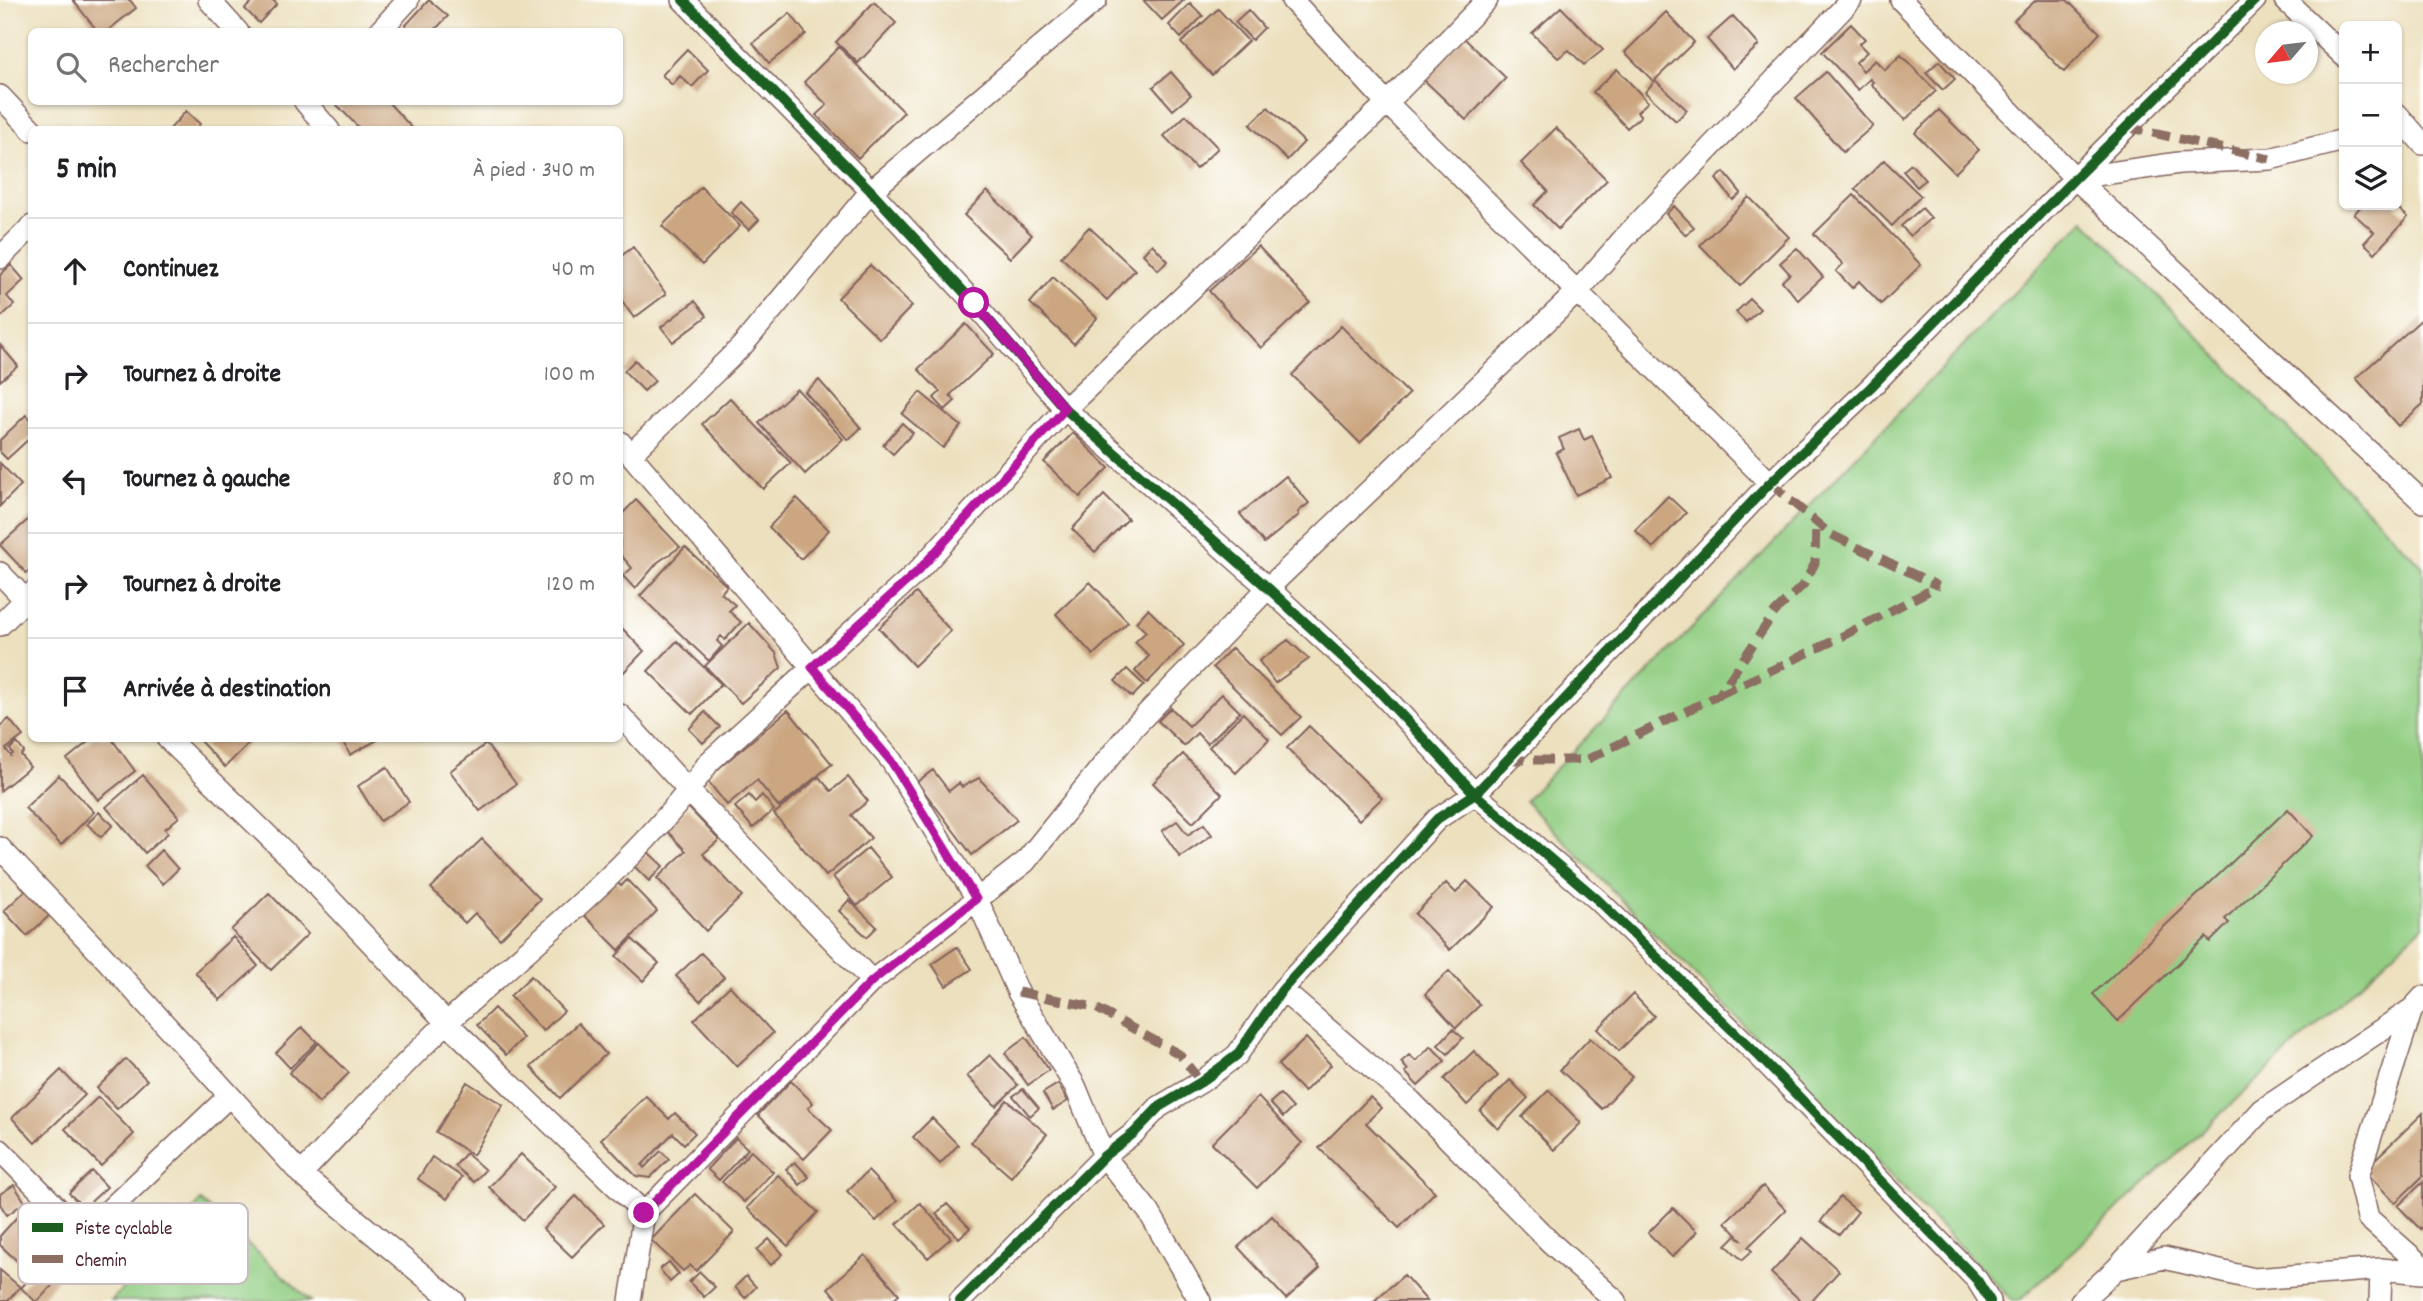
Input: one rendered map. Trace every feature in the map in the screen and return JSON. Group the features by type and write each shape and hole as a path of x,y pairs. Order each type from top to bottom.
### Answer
{"street":[{"path":"209,0 234,28"},
{"path":"383,28 408,0"},
{"path":"683,0 871,191 974,303 1065,409 1268,588 1378,690 1475,794 1597,899 1760,1057 1977,1280 1990,1301"},
{"path":"1096,0 871,191 742,346 625,448 891,761 976,899 1018,992 1075,1086 1104,1156 1149,1212 1200,1301"},
{"path":"1292,0 1387,103 1770,483"},
{"path":"300,1174 447,1023 622,863 689,791 709,762 918,571 1065,409 1387,103 1487,0"},
{"path":"631,1301 644,1213 872,981 1025,862 1133,728 1268,588 1578,290 1851,0"},
{"path":"1901,0 2076,178 2423,502"},
{"path":"960,1301 1104,1156 1134,1133 1159,1107 1201,1082 1237,1055 1282,990 1437,819 1475,794 1770,483 1871,387 2255,0"},
{"path":"2285,0 2339,51"},
{"path":"0,96 28,126"},
{"path":"308,105 326,126"},
{"path":"2076,178 2179,163 2270,159 2339,142"},
{"path":"0,258 28,230"},
{"path":"0,573 28,599"},
{"path":"0,625 28,601"},
{"path":"623,718 689,791 872,981"},
{"path":"171,742 291,858 447,1023 644,1213"},
{"path":"0,848 102,954 300,1174 454,1301"},
{"path":"1282,990 1411,1101 1550,1242 1616,1301"},
{"path":"2081,1301 2116,1269 2262,1110 2417,1003"},
{"path":"2417,1003 2358,1176 2368,1218 2423,1270"},
{"path":"116,1203 229,1096"},
{"path":"0,1150 52,1203"},
{"path":"2116,1269 2164,1258 2254,1279 2381,1269 2423,1270"},
{"path":"2380,1301 2381,1269"}],"green space":[{"path":"2084,220 2423,567 2423,926 2019,1301 2013,1301 1525,801"},
{"path":"248,1244 311,1301 111,1301 126,1284 248,1284"}],"building":[{"path":"73,0 130,0 136,8 111,28 95,28"},
{"path":"254,0 273,0 277,4 259,23 245,9"},
{"path":"429,0 448,16 437,28 405,26"},
{"path":"1143,0 1184,0 1162,20"},
{"path":"2036,0 2067,0 2100,33 2064,72 2014,20"},
{"path":"874,2 896,23 858,63 836,42"},
{"path":"1190,3 1203,16 1181,38 1169,25"},
{"path":"1561,7 1603,50 1584,65 1569,50 1558,58 1532,33"},
{"path":"1218,9 1248,41 1212,75 1181,43"},
{"path":"1248,10 1264,28 1252,40 1235,22"},
{"path":"1666,12 1694,42 1655,80 1687,110 1676,121 1645,92 1654,82 1625,52"},
{"path":"790,13 806,34 769,63 753,43"},
{"path":"1733,16 1759,45 1733,69 1707,39"},
{"path":"1851,24 1865,39 1859,44 1867,52 1856,62 1863,71 1875,60 1885,70 1901,55 1936,91 1905,120 1871,84 1873,82 1870,79 1858,90 1822,52"},
{"path":"1464,38 1506,78 1466,120 1424,80"},
{"path":"839,47 904,112 858,158 816,115 827,105 804,82"},
{"path":"687,49 708,70 692,87 680,76 672,85 662,75"},
{"path":"1939,61 1955,79 1943,90 1926,73"},
{"path":"1617,69 1648,102 1637,112 1641,116 1627,128 1593,92"},
{"path":"1171,72 1191,95 1173,110 1153,87"},
{"path":"1826,72 1873,126 1843,152 1796,98"},
{"path":"337,105 391,105 410,126 357,126"},
{"path":"1268,107 1304,142 1287,160 1250,125"},
{"path":"1939,110 1979,150 1955,173 1915,133"},
{"path":"186,111 200,124 198,126 173,126"},
{"path":"1186,115 1218,148 1196,169 1164,136"},
{"path":"1556,128 1607,180 1558,229 1534,205 1548,191 1521,163"},
{"path":"1884,160 1921,196 1892,226 1855,189"},
{"path":"1911,164 1925,180 1917,187 1903,171"},
{"path":"1724,172 1741,193 1733,200 1716,179"},
{"path":"701,187 740,226 702,265 662,226"},
{"path":"987,191 1032,235 1010,258 964,215"},
{"path":"1854,195 1921,265 1881,304 1859,281 1852,288 1836,271 1843,264 1814,234"},
{"path":"1749,197 1789,237 1740,286 1700,245"},
{"path":"741,202 759,220 749,230 731,213"},
{"path":"1674,206 1694,227 1686,235 1666,214"},
{"path":"1922,208 1931,218 1910,236 1901,226"},
{"path":"2358,210 2400,210 2408,217 2375,253 2364,243 2374,232 2354,214"},
{"path":"1089,227 1135,270 1107,300 1061,257"},
{"path":"1152,244 1168,261 1158,270 1143,254"},
{"path":"1258,246 1310,302 1261,348 1209,291"},
{"path":"633,247 666,294 634,318 623,302 623,255"},
{"path":"1797,248 1823,277 1798,300 1782,281 1790,274 1780,263"},
{"path":"11,265 24,280 7,296 14,305 0,318 0,275"},
{"path":"870,265 912,306 880,339 838,298"},
{"path":"1053,277 1097,318 1074,344 1030,303"},
{"path":"1750,299 1760,309 1746,322 1736,312"},
{"path":"695,301 707,316 673,342 661,327"},
{"path":"2423,318 2423,404 2398,426 2356,378"},
{"path":"966,324 994,354 950,395 955,401 945,410 934,398 940,392 918,369"},
{"path":"1341,326 1409,394 1360,443 1292,375"},
{"path":"0,345 18,366 0,381"},
{"path":"635,360 655,381 644,391 624,371"},
{"path":"819,380 861,428 848,440 805,392"},
{"path":"797,389 843,439 805,474 759,423"},
{"path":"920,392 961,426 943,448 902,414"},
{"path":"730,398 791,463 763,489 702,424"},
{"path":"26,415 28,417 28,440 7,459 0,452 0,440"},
{"path":"902,423 913,433 893,454 883,445"},
{"path":"1579,429 1584,440 1592,436 1612,478 1576,495 1556,453 1564,449 1559,438"},
{"path":"1073,433 1109,468 1080,497 1044,462"},
{"path":"0,463 21,485 0,506"},
{"path":"1286,476 1309,503 1298,512 1299,515 1264,543 1240,514"},
{"path":"1104,495 1128,519 1095,552 1072,529"},
{"path":"1668,496 1686,513 1653,548 1635,530"},
{"path":"797,498 829,530 801,559 769,527"},
{"path":"636,500 680,547 658,562 635,589 623,576 632,568 623,558 623,513"},
{"path":"28,520 28,571 26,573 0,545"},
{"path":"685,547 727,586 721,593 735,605 729,611 741,622 725,640 721,636 717,641 722,646 709,661 640,596"},
{"path":"1090,582 1128,622 1093,655 1056,614"},
{"path":"916,593 951,631 914,666 879,628"},
{"path":"1148,609 1184,645 1147,683 1135,671 1149,656 1135,642 1146,632 1136,622"},
{"path":"749,623 776,653 781,668 741,703 705,666"},
{"path":"623,629 644,651 623,673"},
{"path":"1288,640 1309,659 1275,683 1259,661"},
{"path":"677,641 721,684 692,714 648,671"},
{"path":"1232,648 1301,717 1282,735 1213,667"},
{"path":"1127,669 1144,685 1132,697 1115,681"},
{"path":"1222,694 1240,712 1207,744 1197,733 1184,746 1158,721 1171,708 1189,726"},
{"path":"788,710 832,764 779,807 757,780 727,805 706,779"},
{"path":"705,712 720,727 703,743 689,729"},
{"path":"1243,713 1269,739 1236,773 1209,747"},
{"path":"9,719 23,736 6,749 11,756 13,754 10,749 17,743 24,752 21,755 30,767 0,791 0,726"},
{"path":"1309,726 1382,798 1359,820 1287,748"},
{"path":"88,742 114,742 135,771 98,800 67,759"},
{"path":"201,742 250,742 225,767"},
{"path":"343,742 374,742 350,755"},
{"path":"486,744 516,784 480,811 450,771"},
{"path":"1183,754 1222,794 1193,823 1153,783"},
{"path":"387,767 409,802 380,821 358,786"},
{"path":"933,770 949,791 959,783 962,787 979,778 1017,820 972,855 917,782"},
{"path":"59,775 94,812 61,845 25,808"},
{"path":"143,775 179,817 165,829 168,833 145,853 106,807"},
{"path":"819,777 831,791 848,777 868,801 851,815 871,838 826,876 774,814"},
{"path":"749,795 755,802 762,795 774,810 753,828 735,807"},
{"path":"688,807 719,840 703,854 742,896 706,931 657,878 686,851 665,829"},
{"path":"2288,809 2313,836 2225,919 2229,923 2210,942 2206,937 2118,1021 2093,994"},
{"path":"99,812 113,825 101,837 87,824"},
{"path":"1177,821 1188,835 1204,824 1212,835 1180,857 1162,831"},
{"path":"482,839 540,899 500,939 475,913 465,923 431,888"},
{"path":"868,848 892,877 857,906 833,877"},
{"path":"161,850 178,869 163,884 145,866"},
{"path":"648,852 663,866 649,881 634,866"},
{"path":"613,878 621,886 627,880 657,911 619,950 580,911"},
{"path":"1467,881 1494,907 1450,950 1415,914 1446,883 1456,893"},
{"path":"26,890 49,916 27,936 4,911"},
{"path":"269,893 308,934 271,970 231,930"},
{"path":"849,900 877,927 867,937 839,911"},
{"path":"233,937 258,966 220,1000 195,972"},
{"path":"632,939 659,963 643,981 616,956"},
{"path":"957,947 972,969 946,986 932,964"},
{"path":"701,953 724,977 700,1001 676,976"},
{"path":"1449,971 1480,1005 1456,1028 1425,994"},
{"path":"531,976 564,1011 543,1031 510,996"},
{"path":"730,986 773,1033 737,1067 694,1020"},
{"path":"1633,994 1654,1016 1619,1051 1598,1029"},
{"path":"494,1008 523,1038 506,1055 477,1025"},
{"path":"578,1023 606,1054 560,1098 531,1067"},
{"path":"302,1027 317,1042 290,1068 276,1053"},
{"path":"1453,1029 1463,1038 1448,1054 1438,1045"},
{"path":"1026,1037 1049,1070 1028,1085 1005,1053"},
{"path":"1306,1038 1331,1065 1304,1092 1278,1065"},
{"path":"1590,1038 1632,1077 1602,1109 1560,1070"},
{"path":"319,1043 349,1073 319,1103 289,1073"},
{"path":"1431,1046 1445,1061 1418,1086 1405,1072 1408,1070 1401,1062 1409,1055 1416,1061"},
{"path":"1474,1051 1498,1076 1467,1105 1444,1079"},
{"path":"990,1055 1018,1085 996,1106 967,1076"},
{"path":"126,1059 147,1080 117,1109 97,1088"},
{"path":"61,1070 85,1095 35,1143 12,1118"},
{"path":"1510,1080 1528,1098 1498,1129 1480,1111"},
{"path":"791,1081 813,1103 808,1108 832,1130 804,1159 758,1115"},
{"path":"467,1082 503,1105 473,1155 436,1132"},
{"path":"1058,1084 1068,1101 1053,1110 1043,1093"},
{"path":"1023,1089 1039,1108 1030,1116 1013,1096"},
{"path":"1549,1090 1581,1123 1554,1150 1522,1117"},
{"path":"1280,1094 1293,1108 1283,1117 1270,1103"},
{"path":"646,1096 669,1119 675,1113 695,1133 684,1144 673,1133 642,1165 644,1168 661,1151 669,1159 650,1178 636,1176 601,1139"},
{"path":"98,1097 134,1134 101,1166 65,1129"},
{"path":"1258,1097 1302,1143 1257,1188 1212,1143"},
{"path":"1370,1097 1381,1108 1366,1123 1435,1192 1399,1228 1319,1148"},
{"path":"1007,1100 1047,1134 1011,1177 971,1142"},
{"path":"2423,1113 2423,1176 2395,1203 2364,1170"},
{"path":"932,1118 958,1145 940,1164 913,1137"},
{"path":"736,1138 748,1149 719,1180 707,1169"},
{"path":"751,1151 773,1172 744,1202 722,1182"},
{"path":"466,1153 485,1170 474,1182 455,1166"},
{"path":"521,1154 555,1187 523,1220 489,1187"},
{"path":"432,1157 462,1177 447,1199 418,1179"},
{"path":"795,1162 809,1177 800,1185 786,1169"},
{"path":"92,1171 107,1187 89,1203 79,1203 69,1193"},
{"path":"868,1171 897,1201 876,1221 847,1191"},
{"path":"778,1175 818,1212 788,1246 747,1208"},
{"path":"2423,1182 2423,1228 2421,1230 2398,1206"},
{"path":"14,1185 25,1202 18,1203 18,1207 7,1215 0,1204 0,1194"},
{"path":"1763,1186 1786,1210 1748,1247 1752,1251 1742,1260 1726,1245 1736,1235 1743,1241 1725,1222"},
{"path":"695,1194 734,1232 696,1271 690,1265 683,1271 651,1240"},
{"path":"576,1196 604,1224 572,1257 543,1229"},
{"path":"1840,1197 1858,1212 1839,1235 1821,1221"},
{"path":"920,1203 951,1238 928,1258 897,1224"},
{"path":"947,1204 970,1228 959,1238 936,1214"},
{"path":"1673,1208 1697,1232 1672,1257 1648,1233"},
{"path":"18,1216 18,1262 0,1245 0,1236"},
{"path":"1272,1216 1320,1268 1286,1299 1238,1247"},
{"path":"1803,1238 1839,1271 1812,1301 1801,1301 1771,1273"},
{"path":"769,1239 783,1254 771,1265 757,1250"},
{"path":"865,1255 899,1294 891,1301 839,1301 828,1288"},
{"path":"669,1262 679,1274 670,1282 660,1269"},
{"path":"0,1270 20,1287 8,1301 0,1301"},
{"path":"700,1272 715,1287 704,1297 689,1282"},
{"path":"1404,1275 1427,1301 1374,1301"},
{"path":"746,1276 756,1287 745,1298 735,1287"},
{"path":"25,1284 53,1284 38,1301 21,1288"}],"marked path":[{"path":"2126,127 2270,159"},
{"path":"1770,483 1830,534 1938,586"},
{"path":"1507,760 1586,760 1719,695 1775,612 1804,584 1815,563 1816,522"},
{"path":"1719,695 1833,641 1938,586"},
{"path":"1018,992 1094,1007 1179,1054 1201,1082"}],"cycle path":[{"path":"683,0 871,191 974,303 1065,409 1268,588 1378,690 1475,794 1597,899 1760,1057 1977,1280 1990,1301"},
{"path":"960,1301 1104,1156 1134,1133 1159,1107 1201,1082 1237,1055 1282,990 1437,819 1475,794 1770,483 1871,387 2075,178 2255,0"}],"route":[{"path":"644,1213 872,981 976,899 891,761 812,667 918,571 1065,409 974,303"}]}
